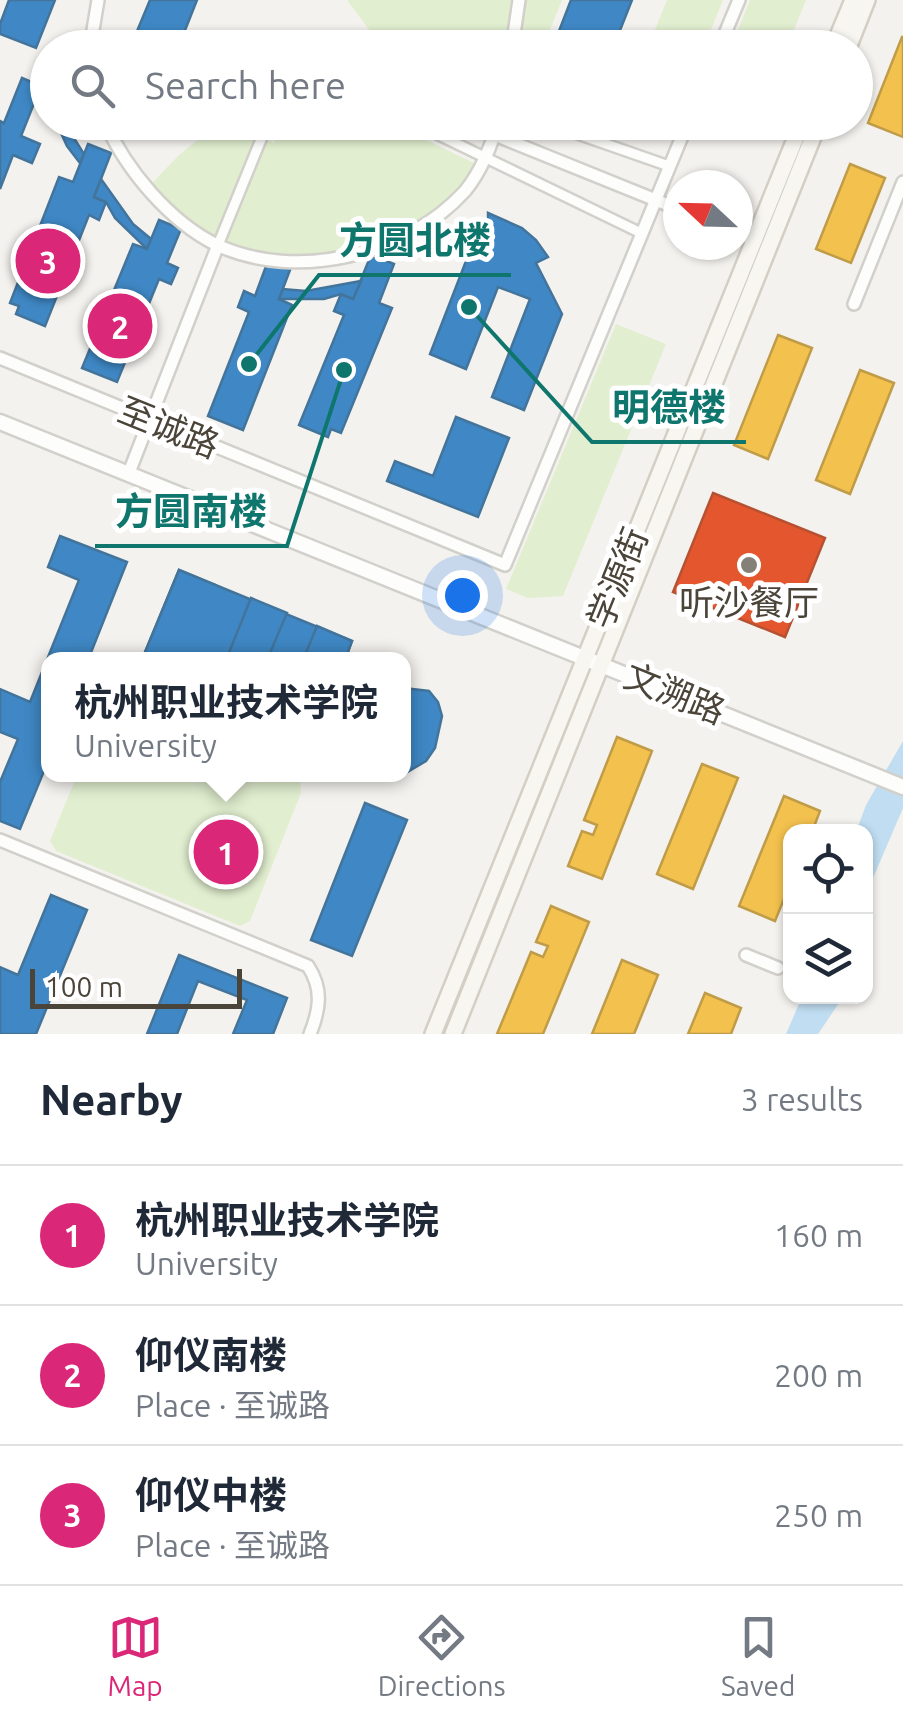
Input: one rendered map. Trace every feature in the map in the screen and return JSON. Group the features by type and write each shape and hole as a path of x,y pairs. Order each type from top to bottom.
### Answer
{"main road":[{"path":"840,30 853,0"},
{"path":"855,30 867,0"},
{"name":"学源街","path":"433,1034 795,140"},
{"name":"学源街","path":"453,1034 811,140"}],"street":[{"path":"93,30 98,0"},
{"path":"515,30 519,0"},
{"path":"726,30 739,0"},
{"path":"112,140 148,188 182,222 218,245 273,260 336,260 396,240 432,220 466,190 492,140"},
{"path":"128,475 261,140"},
{"path":"451,140 642,233 680,140"},
{"path":"523,140 663,203"},
{"path":"595,140 669,166"},
{"path":"854,304 903,182"},
{"name":"至诚路","path":"0,358 505,566 642,233"},
{"name":"文溯路","path":"0,422 903,788"},
{"path":"0,840 308,966 318,983 318,1014 310,1034"},
{"path":"746,955 778,968"}],"green space":[{"path":"347,0 562,0 550,30 370,30"},
{"path":"667,0 723,0 711,30 655,30"},
{"path":"750,0 806,0 794,30 738,30"},
{"path":"199,140 274,143 426,140 480,166 432,220 336,260 273,260 218,245 148,188"},
{"path":"616,324 666,344 563,596 528,598 506,589"},
{"path":"74,782 300,782 301,793 250,921 240,926 56,851 50,841"}],"water":[{"path":"903,741 903,808 873,878 873,824 859,824"},
{"path":"799,1004 838,1004 818,1034 786,1034"}],"building: Homes":[{"path":"903,37 903,137 873,125 873,110"},
{"path":"850,164 885,178 851,263 816,249"},
{"path":"778,335 812,348 768,459 734,445"},
{"path":"860,370 894,383 850,494 816,480"},
{"path":"617,737 652,751 602,879 568,866 582,831 593,835 597,825 584,820"},
{"path":"702,764 738,778 693,889 657,874"},
{"path":"784,796 820,811 815,824 783,824 783,901 775,921 739,906"},
{"path":"551,906 589,922 543,1034 497,1034 531,952 543,957 548,946 536,942"},
{"path":"622,960 658,975 634,1034 592,1034"},
{"path":"705,993 741,1008 731,1034 688,1034"}],"building: Shops":[{"name":"听沙餐厅","path":"713,493 825,538 785,637 673,592"}],"building: Schools":[{"path":"9,0 55,0 43,30 30,30 30,46 0,34"},
{"path":"150,0 197,0 185,30 138,30"},
{"path":"571,0 632,0 620,30 559,30"},
{"path":"22,78 30,81 30,114 21,136 40,144 32,163 13,155 0,189 0,121 4,123"},
{"path":"64,140 75,140 84,154 80,163"},
{"path":"88,144 111,153 94,197 106,202 99,220 89,215 45,326 16,314 19,306 10,303 59,177 73,182"},
{"path":"101,179 133,224 151,239 147,249 115,218 106,202 94,197"},
{"path":"488,213 522,228 536,240 548,257 536,263 562,314 524,410 492,397 530,299 498,287 466,369 430,354 473,243 469,231 488,229"},
{"path":"159,220 181,229 167,263 178,268 171,284 159,279 117,382 82,368 133,244 147,249"},
{"path":"371,255 394,264 379,303 392,308 341,433 331,429 328,437 299,425 344,315 334,311 341,294 353,299"},
{"path":"268,261 290,270 279,299 292,305 243,430 208,416 249,312 238,307 244,291 255,296"},
{"path":"361,281 353,299 341,294 324,299 279,299 283,289 306,291"},
{"path":"456,417 509,438 478,517 387,481 395,461 433,476"},
{"path":"60,536 127,562 91,652 50,652 79,580 48,567"},
{"path":"179,570 215,585 187,652 145,652"},
{"path":"179,570 352,641 348,652 145,652"},
{"path":"251,598 287,613 270,652 229,652"},
{"path":"317,626 352,641 348,652 306,652"},
{"path":"41,675 41,778 20,829 0,821 0,782 18,739 0,732 0,689 30,702"},
{"path":"411,689 429,691 442,716 435,748 426,761 411,770"},
{"path":"365,803 407,820 352,956 311,940"},
{"path":"51,895 87,910 36,1034 0,1034 0,967 18,975"},
{"path":"179,955 287,998 273,1034 233,1034 247,1000 198,981 177,1034 147,1034"}],"place":[{"name":"仰仪中楼","path":"48,261"},
{"name":"明德楼","path":"469,307"},
{"name":"仰仪南楼","path":"120,326"},
{"name":"方圆北楼","path":"249,364"},
{"name":"方圆南楼","path":"344,370"},
{"name":"听沙餐厅","path":"749,565"},
{"name":"杭州职业技术学院","path":"226,852"}]}
